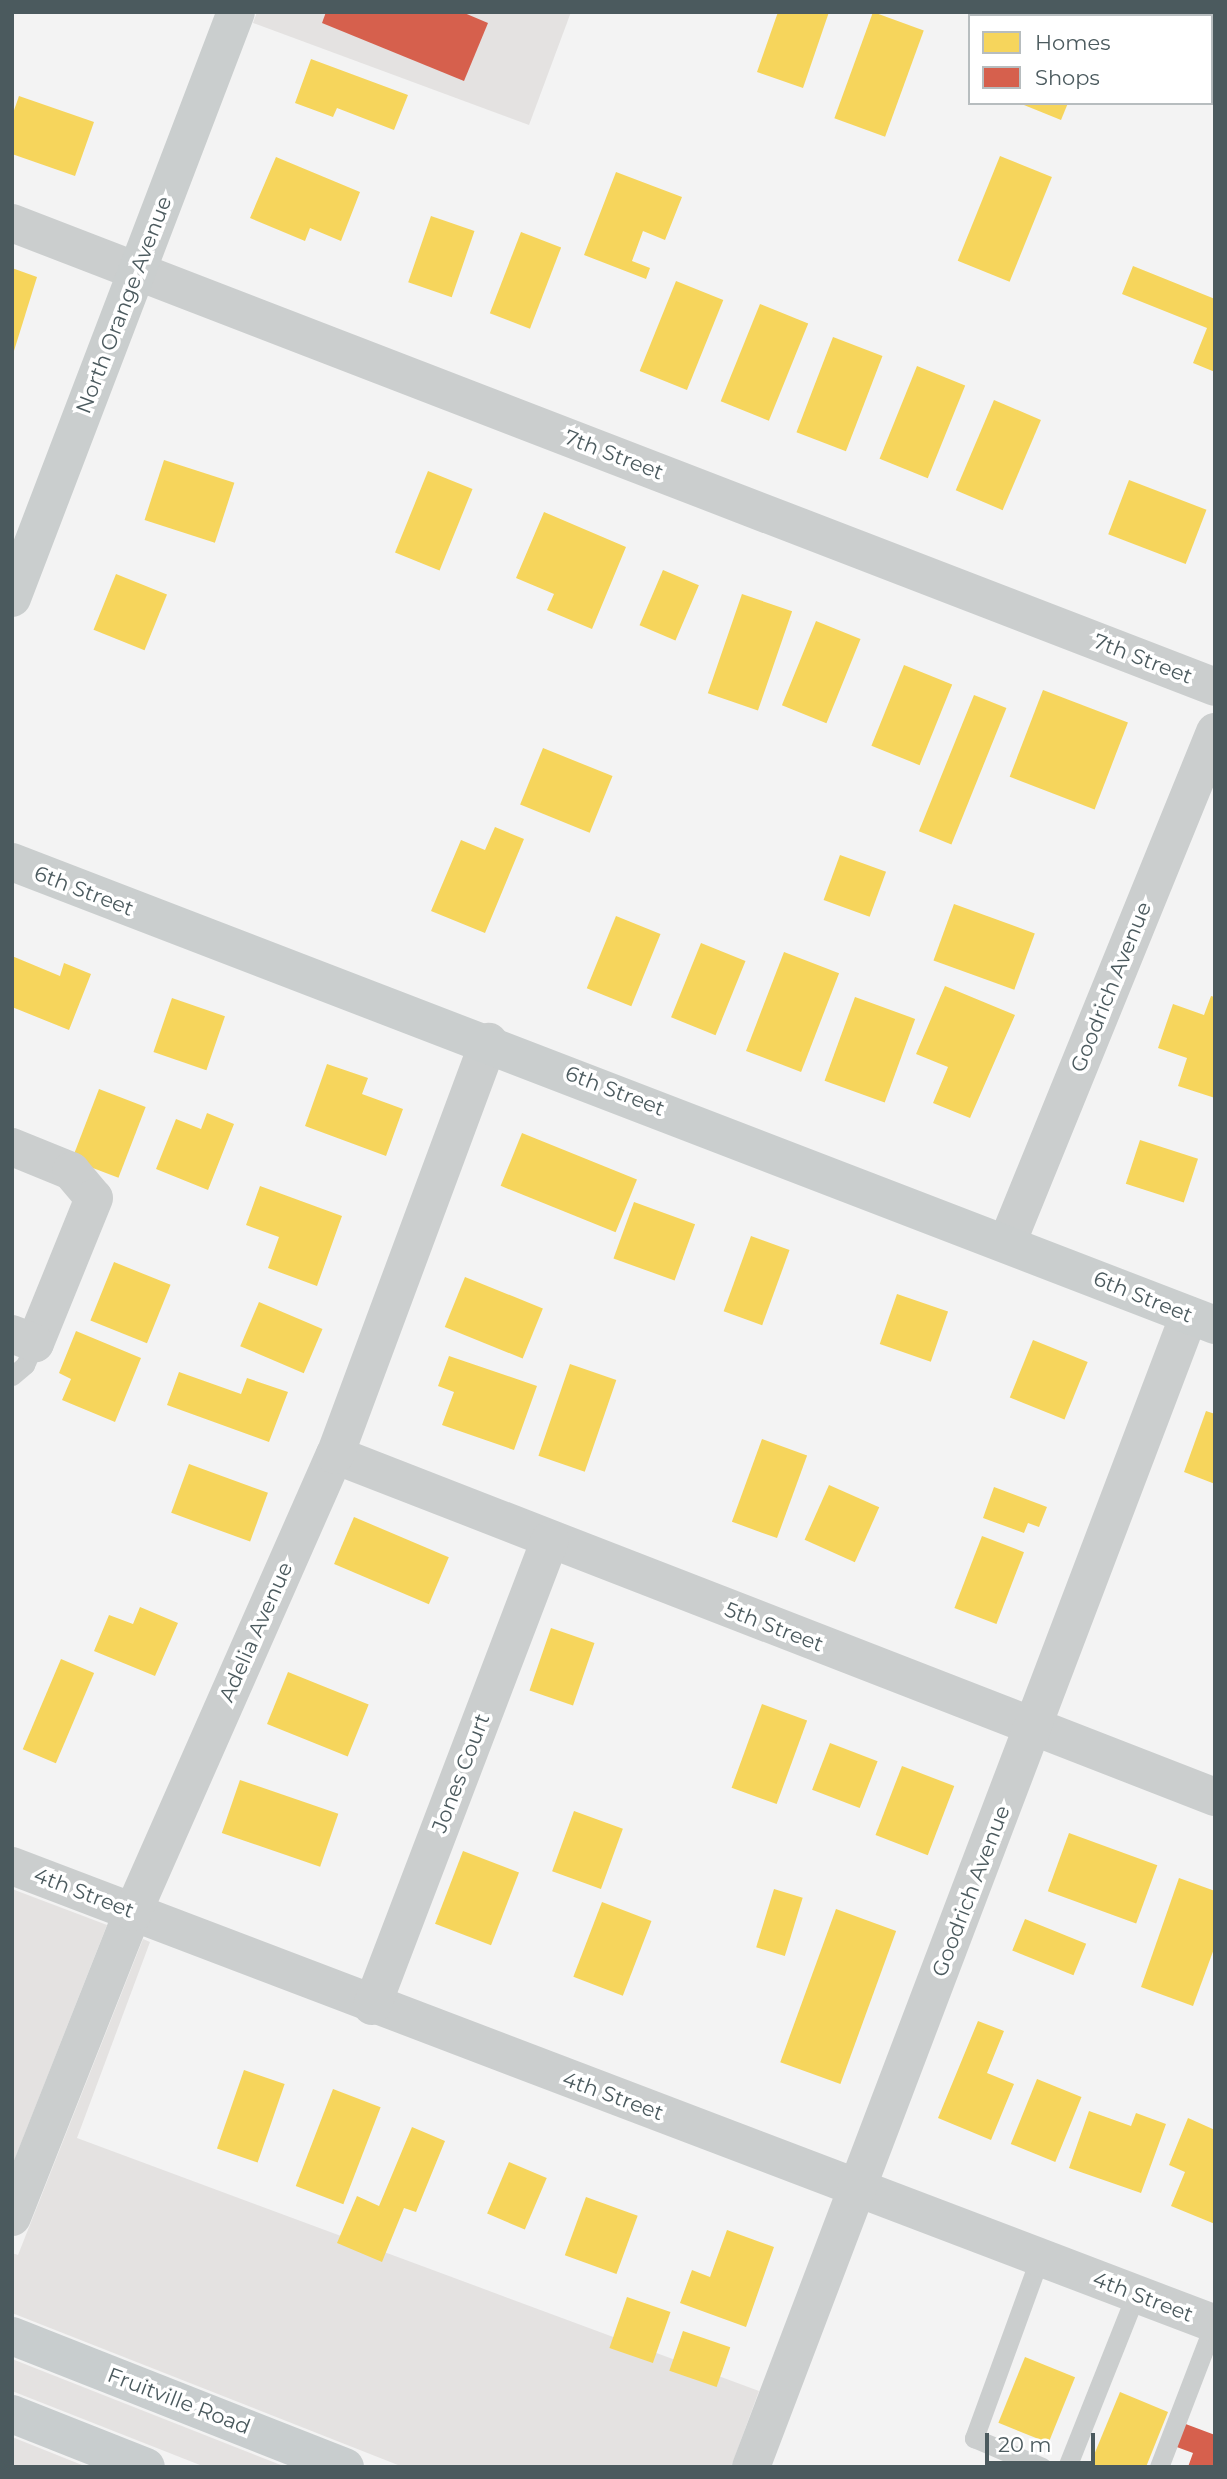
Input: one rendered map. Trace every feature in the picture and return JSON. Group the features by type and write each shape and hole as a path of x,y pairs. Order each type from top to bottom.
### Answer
{"main road":[{"name":"Fruitville Road","path":"12,2336 345,2467"},
{"path":"12,2414 146,2467"}],"street":[{"name":"North Orange Avenue","path":"12,597 236,12"},
{"name":"7th Street","path":"12,223 1215,687"},
{"name":"Goodrich Avenue","path":"1007,1242 1215,732"},
{"name":"6th Street","path":"12,862 489,1042 1202,1320"},
{"name":"Adelia Avenue","path":"12,2217 133,1912 335,1455 489,1042"},
{"path":"12,1147 71,1171 94,1198 24,1339"},
{"name":"Goodrich Avenue","path":"751,2467 1035,1727 1202,1320"},
{"name":"5th Street","path":"335,1455 1215,1797"},
{"name":"Jones Court","path":"372,2006 550,1540"},
{"name":"4th Street","path":"12,1866 372,2006 1214,2324"}],"lane":[{"path":"12,1376 25,1365 24,1339"},
{"path":"1040,2257 974,2438 1042,2467"},
{"path":"1067,2467 1136,2294"},
{"path":"1159,2467 1214,2324"}],"shaded area":[{"path":"257,12 571,12 529,125 253,23"},
{"path":"12,1889 107,1925 12,2166"},
{"path":"143,1939 150,1942 77,2138 759,2391 731,2467 403,2467 12,2313 12,2253 18,2255"},
{"path":"12,2359 286,2467 205,2467 12,2391"},
{"path":"12,2437 87,2467 12,2467"}],"building: Homes":[{"path":"778,12 829,12 803,88 757,72"},
{"path":"873,12 924,30 885,137 834,118"},
{"path":"311,59 408,95 394,130 337,108 333,117 295,103"},
{"path":"19,96 94,122 75,176 12,154 12,116"},
{"path":"1024,105 1067,105 1061,120"},
{"path":"1000,156 1052,177 1010,282 958,261"},
{"path":"276,157 360,192 341,241 310,228 305,241 250,218"},
{"path":"616,172 682,197 665,240 643,231 632,261 650,268 646,279 584,255"},
{"path":"431,216 474,231 452,297 408,282"},
{"path":"521,232 561,247 530,329 490,313"},
{"path":"1133,266 1215,299 1215,372 1193,363 1207,328 1122,294"},
{"path":"12,268 37,277 13,354 12,354"},
{"path":"676,281 723,300 687,390 640,371"},
{"path":"760,304 808,323 769,421 721,401"},
{"path":"833,337 882,356 846,451 796,432"},
{"path":"917,366 965,385 928,478 880,459"},
{"path":"994,400 1041,420 1003,510 956,490"},
{"path":"164,460 234,483 215,543 145,520"},
{"path":"428,471 473,489 440,571 395,553"},
{"path":"1129,480 1206,510 1186,564 1108,534"},
{"path":"544,512 626,547 592,629 547,610 554,594 516,578"},
{"path":"663,570 699,585 675,640 640,625"},
{"path":"116,574 167,595 145,650 94,630"},
{"path":"742,594 792,611 758,711 708,693"},
{"path":"816,621 861,639 826,723 782,705"},
{"path":"904,665 952,684 920,765 871,746"},
{"path":"1043,690 1128,723 1095,809 1010,777"},
{"path":"974,695 1006,708 951,844 919,831"},
{"path":"543,748 613,776 590,833 520,805"},
{"path":"495,827 524,839 485,933 431,911 461,840 485,850"},
{"path":"840,855 886,872 870,917 824,900"},
{"path":"954,904 1035,933 1014,990 933,960"},
{"path":"616,916 661,934 631,1006 587,988"},
{"path":"701,943 746,961 716,1035 671,1017"},
{"path":"784,952 839,973 801,1072 746,1051"},
{"path":"12,956 60,976 64,963 91,974 69,1030 12,1007"},
{"path":"945,986 1015,1015 970,1118 933,1103 948,1067 916,1054"},
{"path":"1211,996 1215,997 1215,1098 1178,1086 1187,1058 1158,1048 1173,1004 1204,1015"},
{"path":"855,997 915,1019 885,1103 825,1081"},
{"path":"172,998 225,1016 206,1070 153,1052"},
{"path":"327,1064 368,1078 362,1094 403,1109 386,1156 305,1126"},
{"path":"99,1089 146,1107 118,1178 72,1160"},
{"path":"207,1113 234,1124 208,1190 156,1169 176,1119 201,1129"},
{"path":"522,1133 637,1179 616,1232 501,1186"},
{"path":"1140,1140 1198,1159 1184,1203 1126,1184"},
{"path":"260,1186 342,1216 317,1286 268,1268 279,1237 246,1225"},
{"path":"634,1202 695,1224 675,1281 613,1258"},
{"path":"751,1236 790,1250 762,1325 724,1311"},
{"path":"114,1262 171,1285 147,1343 90,1320"},
{"path":"465,1277 543,1308 523,1359 445,1327"},
{"path":"897,1294 948,1312 931,1362 880,1344"},
{"path":"259,1302 323,1329 304,1373 240,1346"},
{"path":"76,1331 141,1358 115,1422 62,1400 71,1379 59,1373"},
{"path":"1033,1340 1088,1362 1064,1420 1010,1397"},
{"path":"449,1356 537,1386 514,1450 442,1425 454,1392 438,1386"},
{"path":"570,1364 616,1380 585,1472 538,1456"},
{"path":"179,1372 241,1394 247,1378 288,1392 269,1442 167,1405"},
{"path":"1206,1411 1215,1414 1215,1484 1184,1472"},
{"path":"762,1439 807,1455 777,1538 732,1522"},
{"path":"189,1464 268,1493 250,1542 171,1513"},
{"path":"829,1485 879,1507 855,1562 805,1540"},
{"path":"994,1487 1047,1507 1039,1527 1028,1523 1024,1533 983,1518"},
{"path":"354,1517 449,1557 429,1604 334,1564"},
{"path":"982,1536 1024,1552 996,1624 954,1608"},
{"path":"140,1607 178,1623 155,1676 94,1651 109,1615 133,1624"},
{"path":"551,1628 594,1643 573,1705 530,1690"},
{"path":"61,1659 94,1673 56,1763 23,1749"},
{"path":"288,1672 369,1705 348,1757 267,1724"},
{"path":"762,1704 807,1720 777,1804 732,1788"},
{"path":"830,1743 878,1761 860,1808 812,1790"},
{"path":"902,1766 954,1786 928,1855 875,1835"},
{"path":"240,1780 338,1814 320,1867 222,1833"},
{"path":"574,1811 623,1829 601,1889 552,1871"},
{"path":"1069,1833 1157,1865 1136,1923 1048,1891"},
{"path":"463,1851 519,1873 491,1945 435,1924"},
{"path":"1179,1878 1215,1891 1215,1946 1193,2006 1141,1987"},
{"path":"774,1889 803,1898 785,1956 756,1947"},
{"path":"602,1902 651,1921 623,1996 573,1977"},
{"path":"836,1909 896,1931 840,2084 780,2062"},
{"path":"1025,1919 1086,1944 1073,1975 1012,1951"},
{"path":"978,2021 1004,2031 987,2073 1014,2084 991,2140 938,2118"},
{"path":"244,2070 285,2084 258,2162 217,2148"},
{"path":"1037,2079 1082,2097 1055,2162 1011,2144"},
{"path":"333,2089 381,2107 343,2204 296,2186"},
{"path":"1089,2111 1131,2126 1136,2113 1166,2124 1141,2193 1069,2168"},
{"path":"1188,2118 1215,2130 1215,2224 1171,2206 1185,2172 1169,2165"},
{"path":"412,2127 445,2141 416,2212 404,2208 382,2262 337,2243 357,2196 379,2206"},
{"path":"509,2162 547,2178 525,2230 487,2214"},
{"path":"586,2197 638,2216 616,2274 565,2255"},
{"path":"727,2230 774,2247 746,2327 680,2303 692,2270 710,2277"},
{"path":"627,2297 670,2312 653,2363 609,2348"},
{"path":"683,2331 730,2347 717,2387 669,2371"},
{"path":"1025,2357 1075,2377 1048,2443 998,2423"},
{"path":"1120,2392 1168,2412 1146,2467 1089,2467"}],"building: Shops":[{"path":"326,12 462,12 488,23 464,81 322,23"},
{"path":"1183,2423 1215,2435 1215,2467 1188,2467 1193,2453 1174,2446"}]}
